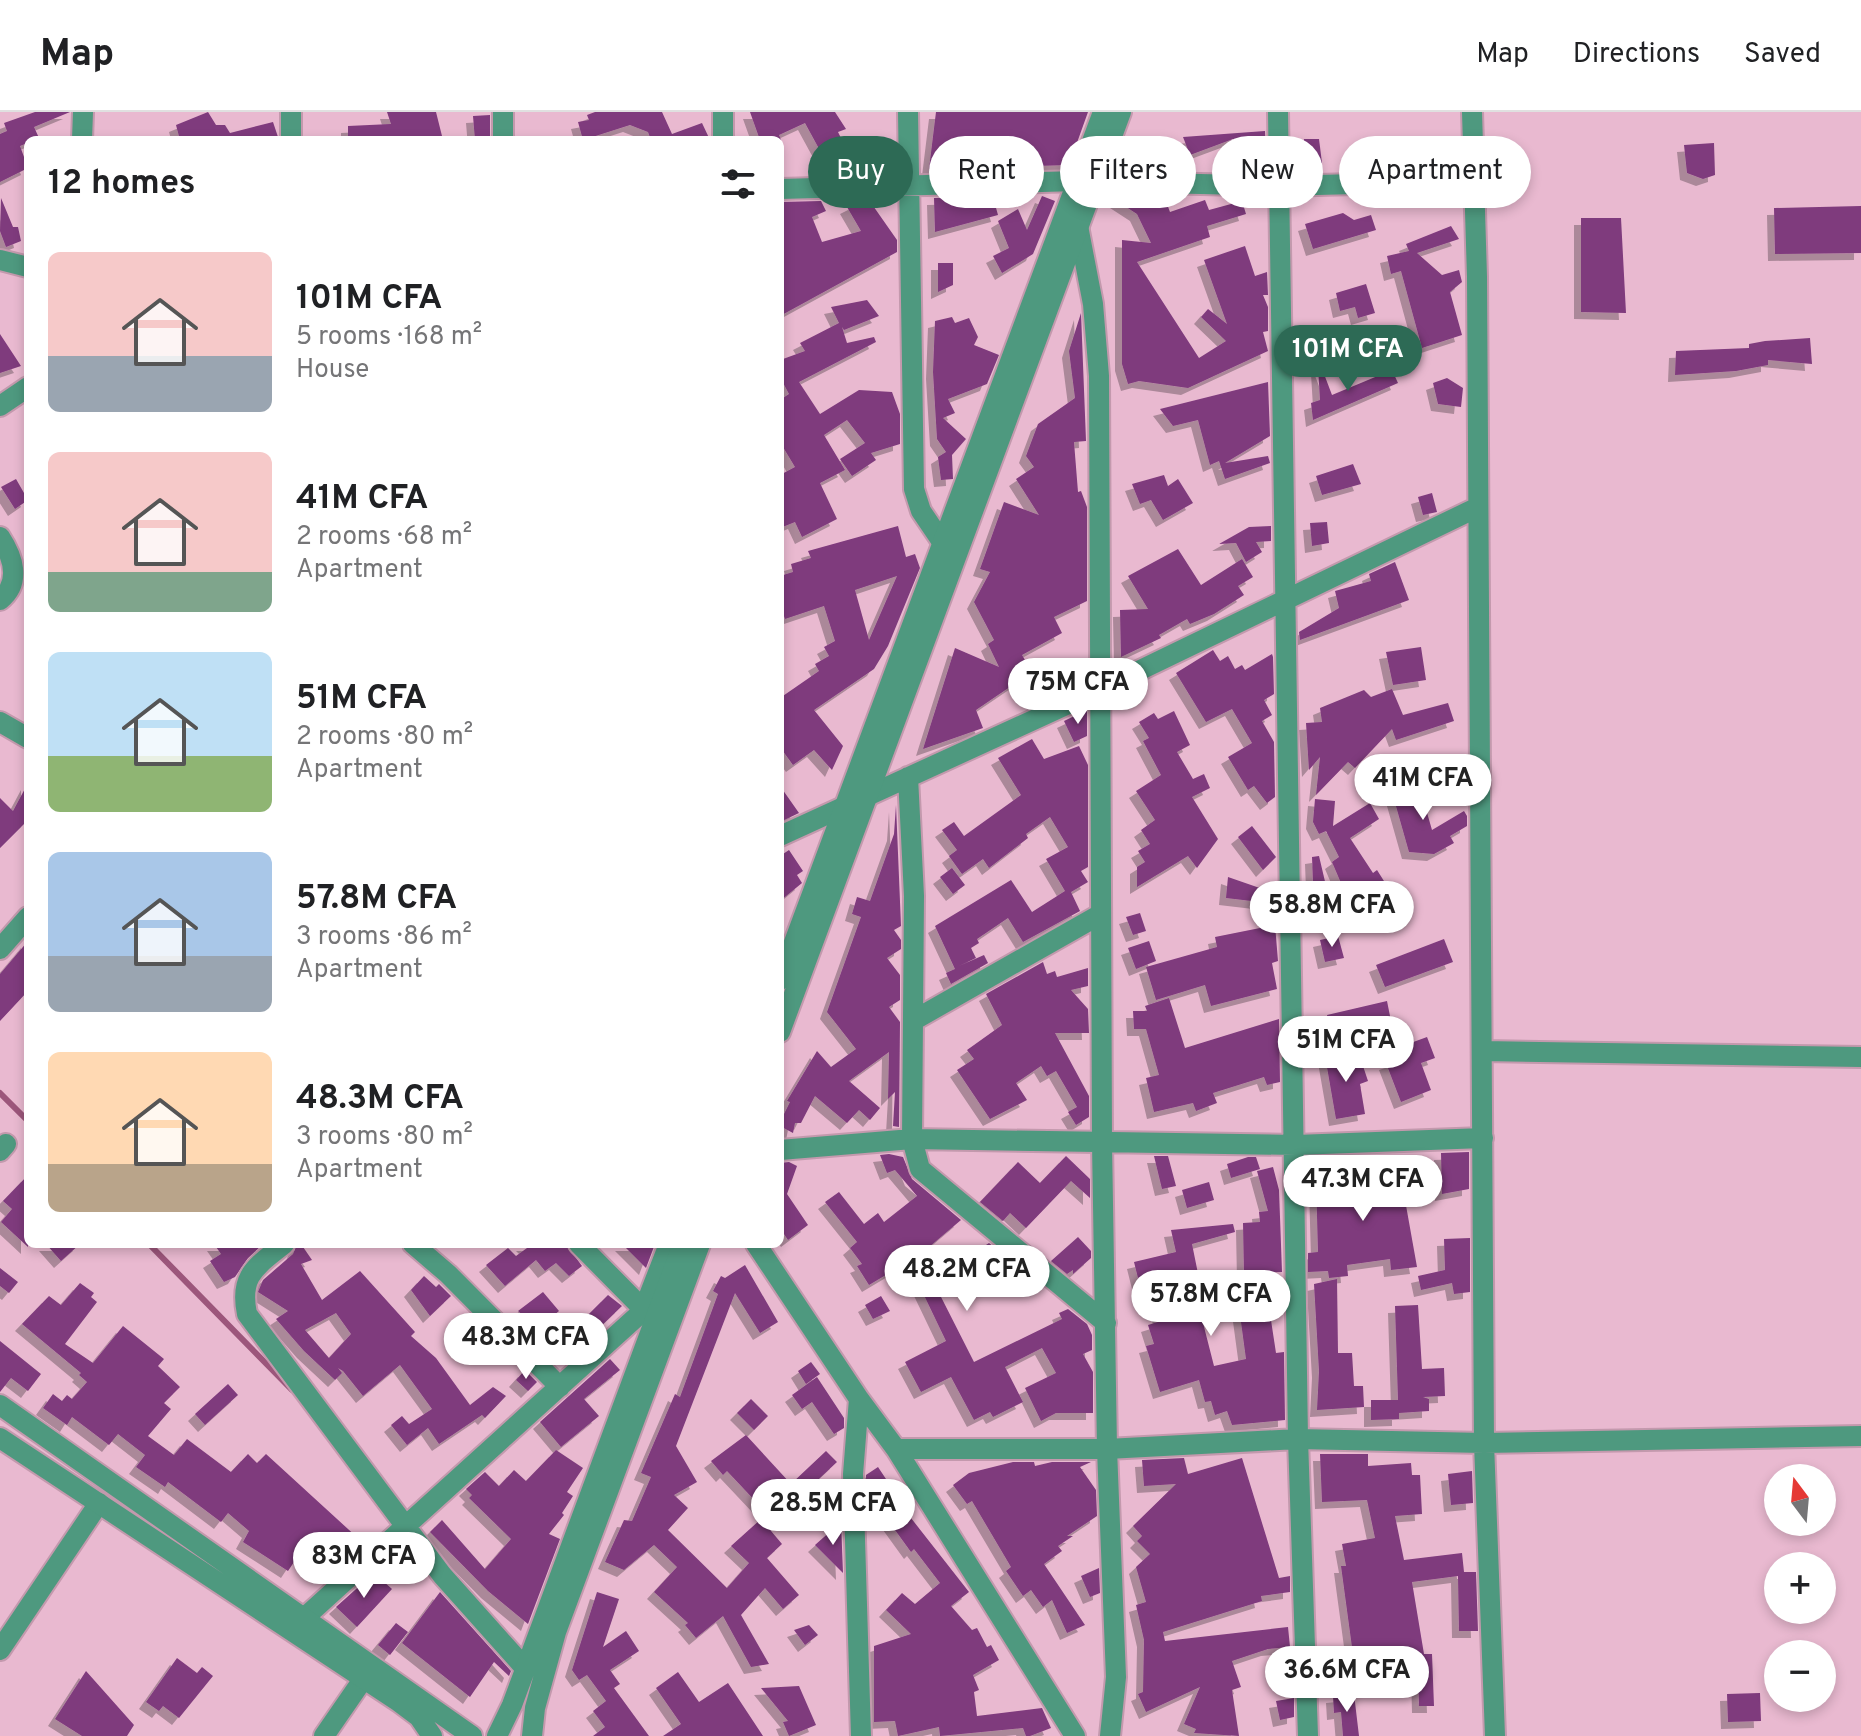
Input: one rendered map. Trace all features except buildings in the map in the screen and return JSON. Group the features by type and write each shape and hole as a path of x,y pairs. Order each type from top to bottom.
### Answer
{"street":[{"path":"82,136 83,112"},
{"path":"291,112 291,136"},
{"path":"503,112 503,136"},
{"path":"723,112 723,136"},
{"path":"908,112 908,136"},
{"path":"1097,136 1103,112"},
{"path":"1109,136 1121,112"},
{"path":"1278,112 1278,136"},
{"path":"1472,112 1473,136"},
{"path":"913,186 1060,183"},
{"path":"784,189 808,188"},
{"path":"909,208 914,489 921,511 942,542"},
{"path":"784,969 942,542 1076,208"},
{"path":"784,1021 1078,226 1081,208"},
{"path":"1278,208 1296,1145 1298,1439 1308,1736"},
{"path":"1474,208 1484,1443 1495,1736"},
{"path":"1078,226 1093,304 1099,376 1102,1143 1107,1449 1116,1677 1110,1736"},
{"path":"0,260 24,266"},
{"path":"0,406 24,390"},
{"path":"784,834 1101,689 1476,508"},
{"path":"0,537 21,569 0,600"},
{"path":"0,722 24,736"},
{"path":"908,777 916,1019 912,1139 920,1169 1106,1323"},
{"path":"916,1019 1101,914"},
{"path":"0,949 24,922"},
{"path":"1483,1051 1861,1057"},
{"path":"784,1150 912,1139 1296,1145 1483,1138"},
{"path":"280,1248 247,1278 243,1295 247,1314 442,1575 525,1668"},
{"path":"418,1248 448,1274 560,1387"},
{"path":"583,1248 649,1315"},
{"path":"497,1736 525,1668 649,1315 668,1248"},
{"path":"303,1619 560,1387 649,1315 681,1248"},
{"path":"532,1736 535,1708 556,1632 699,1248"},
{"path":"759,1248 896,1449 1075,1736"},
{"path":"859,1399 853,1474 861,1736"},
{"path":"0,1405 472,1736"},
{"path":"896,1449 1107,1449 1298,1439 1484,1443 1861,1436"},
{"path":"0,1438 364,1678 419,1717 432,1736"},
{"path":"0,1650 99,1503"},
{"path":"324,1736 364,1678"}],"waterway":[{"path":"0,1093 24,1117"},
{"path":"153,1248 292,1390"}]}
